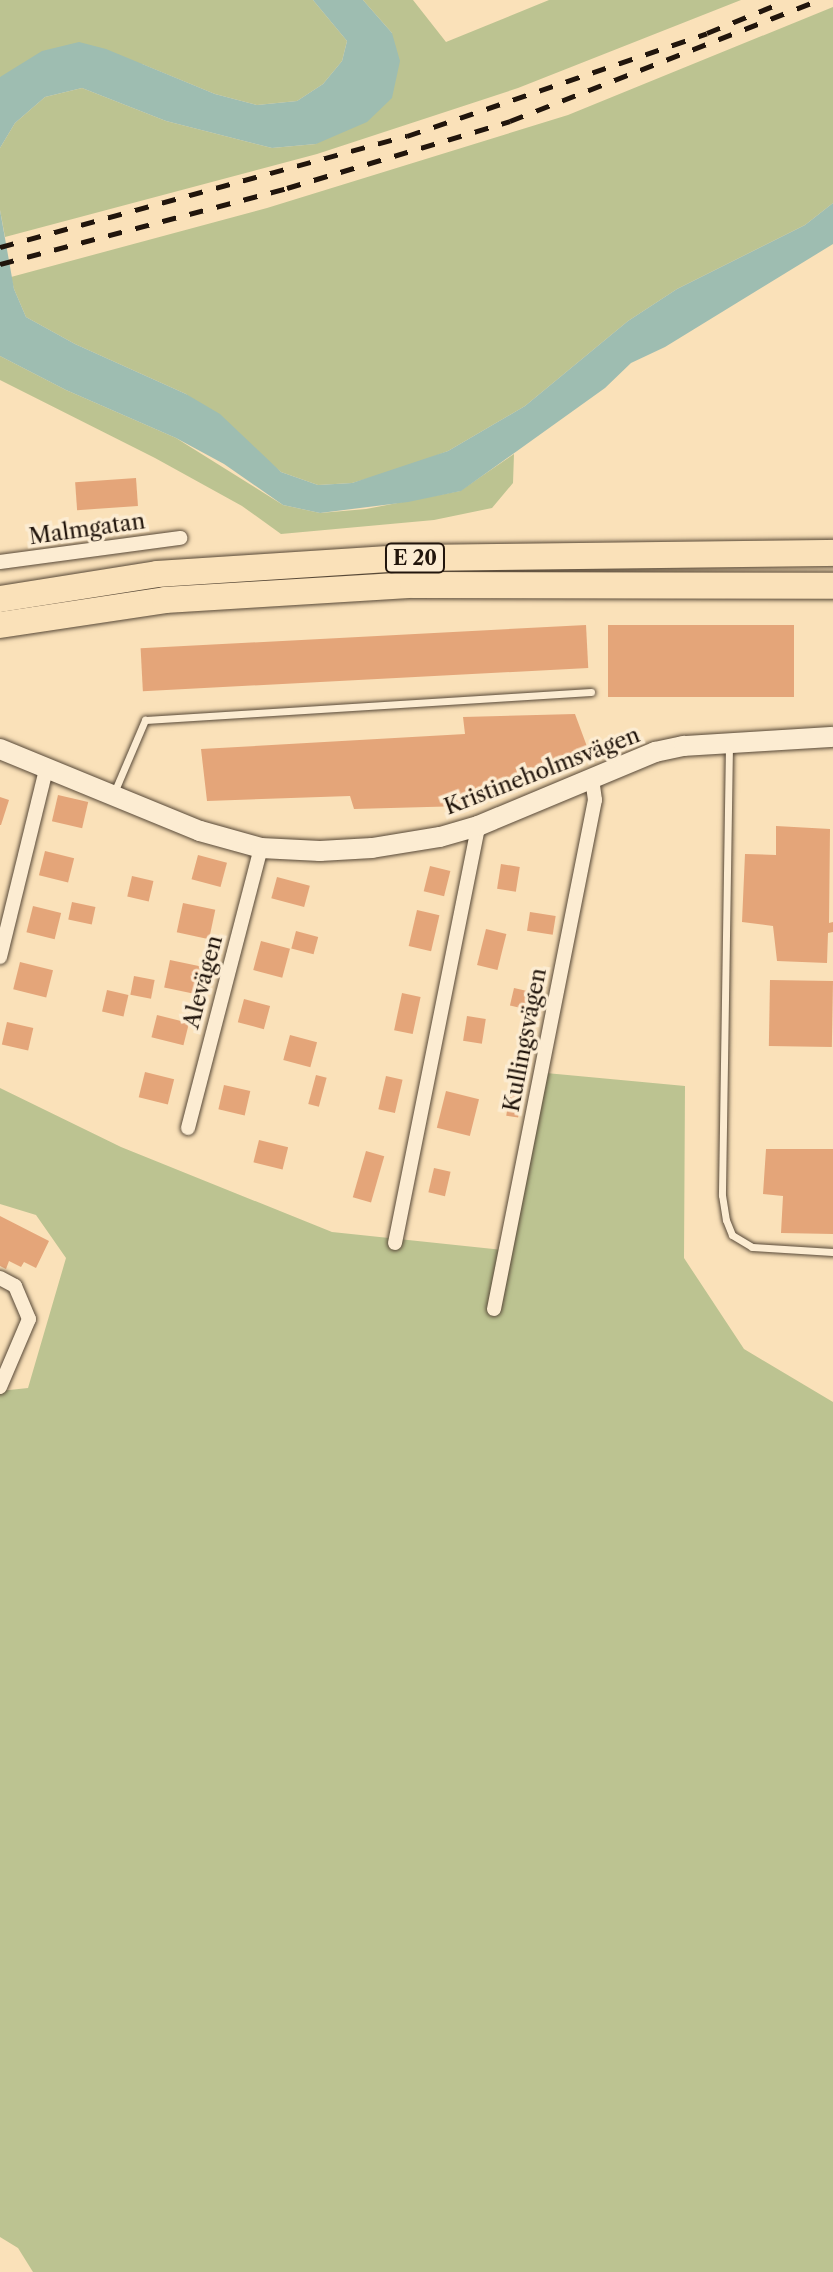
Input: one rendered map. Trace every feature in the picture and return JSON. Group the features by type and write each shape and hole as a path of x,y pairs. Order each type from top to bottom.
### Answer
{"highway":[{"name":"E 20","path":"0,599 157,574 407,558 833,553"},
{"name":"E 20","path":"0,625 165,600 413,585 833,586"}],"street":[{"name":"Malmgatan","path":"0,562 180,538"},
{"name":"Kristineholmsvägen","path":"0,749 171,822 261,848 320,851 372,848 440,837 478,826 655,752 730,743 833,737"},
{"path":"0,957 46,770"},
{"name":"Kullingsvägen","path":"494,1309 595,800 592,779"},
{"path":"395,1243 478,826"},
{"name":"Alevägen","path":"188,1128 261,848"},
{"path":"0,1278 15,1286 29,1319 0,1387"}],"lane":[{"path":"112,797 145,720 591,692"},
{"path":"730,743 722,1195 726,1220 732,1235 752,1247 833,1252"}],"green space":[{"path":"0,0 313,0 347,41 342,61 323,84 297,101 257,105 215,94 142,64 0,77"},
{"path":"363,0 413,0 446,42 549,0 741,0 518,88 317,154 5,237 0,210 0,148 15,123 45,97 82,88 166,121 272,148 316,144 392,33"},
{"path":"833,7 833,203 805,225 677,289 628,321 525,406 448,451 404,468 352,483 318,485 281,472 186,394 75,344 26,317 14,289 11,277 267,208 568,115"},
{"path":"0,356 66,390 176,438 283,505 320,513 366,509 460,491 514,454 513,483 492,508 434,520 281,534 242,506 155,458 0,380"},
{"path":"546,1073 685,1086 684,1258 744,1349 833,1402 833,2272 33,2272 18,2248 0,2237 0,1391 28,1388 66,1258 36,1215 0,1204 0,1088 121,1147 332,1232 503,1250"}],"shaded area":[{"path":"313,0 363,0 392,33 400,61 392,98 367,122 316,144 272,148 166,121 82,88 45,97 15,123 0,148 0,77 42,51 79,42 106,49 215,94 257,105 297,101 323,84 342,61 347,41"},
{"path":"833,203 833,244 665,347 631,363 605,388 461,491 408,502 320,513 283,505 224,464 176,438 66,390 0,356 0,210 14,289 26,317 75,344 186,394 220,414 281,472 318,485 352,483 448,451 525,406 628,321 677,289 805,225"}],"building":[{"path":"136,478 138,506 77,510 75,482"},
{"path":"586,625 588,668 143,691 141,648"},
{"path":"608,625 794,625 794,697 608,697"},
{"path":"575,714 589,752 464,806 354,809 350,796 207,801 201,749 465,734 463,717"},
{"path":"58,795 88,802 82,828 52,821"},
{"path":"0,797 9,800 1,825 0,825"},
{"path":"776,826 830,829 829,923 833,922 833,932 828,933 827,963 777,961 773,926 742,922 745,854 776,855"},
{"path":"45,851 74,858 68,883 39,875"},
{"path":"198,855 227,863 221,887 192,879"},
{"path":"501,864 520,867 516,892 497,889"},
{"path":"430,866 450,871 444,896 424,891"},
{"path":"132,876 153,881 149,901 127,896"},
{"path":"277,877 310,886 304,907 271,898"},
{"path":"72,902 95,907 92,925 68,920"},
{"path":"183,903 215,910 209,939 177,932"},
{"path":"33,906 61,913 55,939 26,932"},
{"path":"417,910 439,915 431,951 409,946"},
{"path":"530,912 556,916 553,935 527,931"},
{"path":"486,929 506,934 497,970 477,965"},
{"path":"296,931 318,937 314,954 291,948"},
{"path":"261,941 290,949 282,978 253,970"},
{"path":"170,960 202,967 196,994 164,987"},
{"path":"20,962 53,970 46,997 13,989"},
{"path":"134,976 155,980 151,999 130,995"},
{"path":"770,980 833,981 832,1047 769,1046"},
{"path":"514,988 540,994 536,1012 510,1006"},
{"path":"107,990 128,995 123,1016 102,1011"},
{"path":"402,993 421,997 413,1034 394,1030"},
{"path":"244,999 270,1006 264,1029 238,1022"},
{"path":"157,1015 189,1023 183,1045 151,1037"},
{"path":"467,1016 486,1019 482,1044 463,1041"},
{"path":"7,1022 33,1028 28,1050 2,1044"},
{"path":"290,1035 317,1042 310,1067 283,1060"},
{"path":"145,1072 174,1079 168,1104 139,1097"},
{"path":"316,1075 327,1078 319,1107 308,1104"},
{"path":"386,1076 403,1080 395,1113 378,1109"},
{"path":"224,1085 250,1091 245,1115 218,1109"},
{"path":"446,1091 479,1099 470,1136 437,1128"},
{"path":"510,1092 522,1094 518,1118 506,1116"},
{"path":"259,1140 288,1147 283,1170 253,1162"},
{"path":"766,1149 833,1149 833,1234 781,1233 783,1196 763,1194"},
{"path":"366,1151 384,1156 371,1202 353,1197"},
{"path":"434,1168 451,1172 445,1196 428,1192"},
{"path":"0,1216 49,1241 36,1268 24,1262 21,1267 9,1261 6,1269 0,1266"}],"railway":[{"path":"0,264 287,188 510,121 819,0"},
{"path":"0,247 407,136 707,33 778,4"}]}
